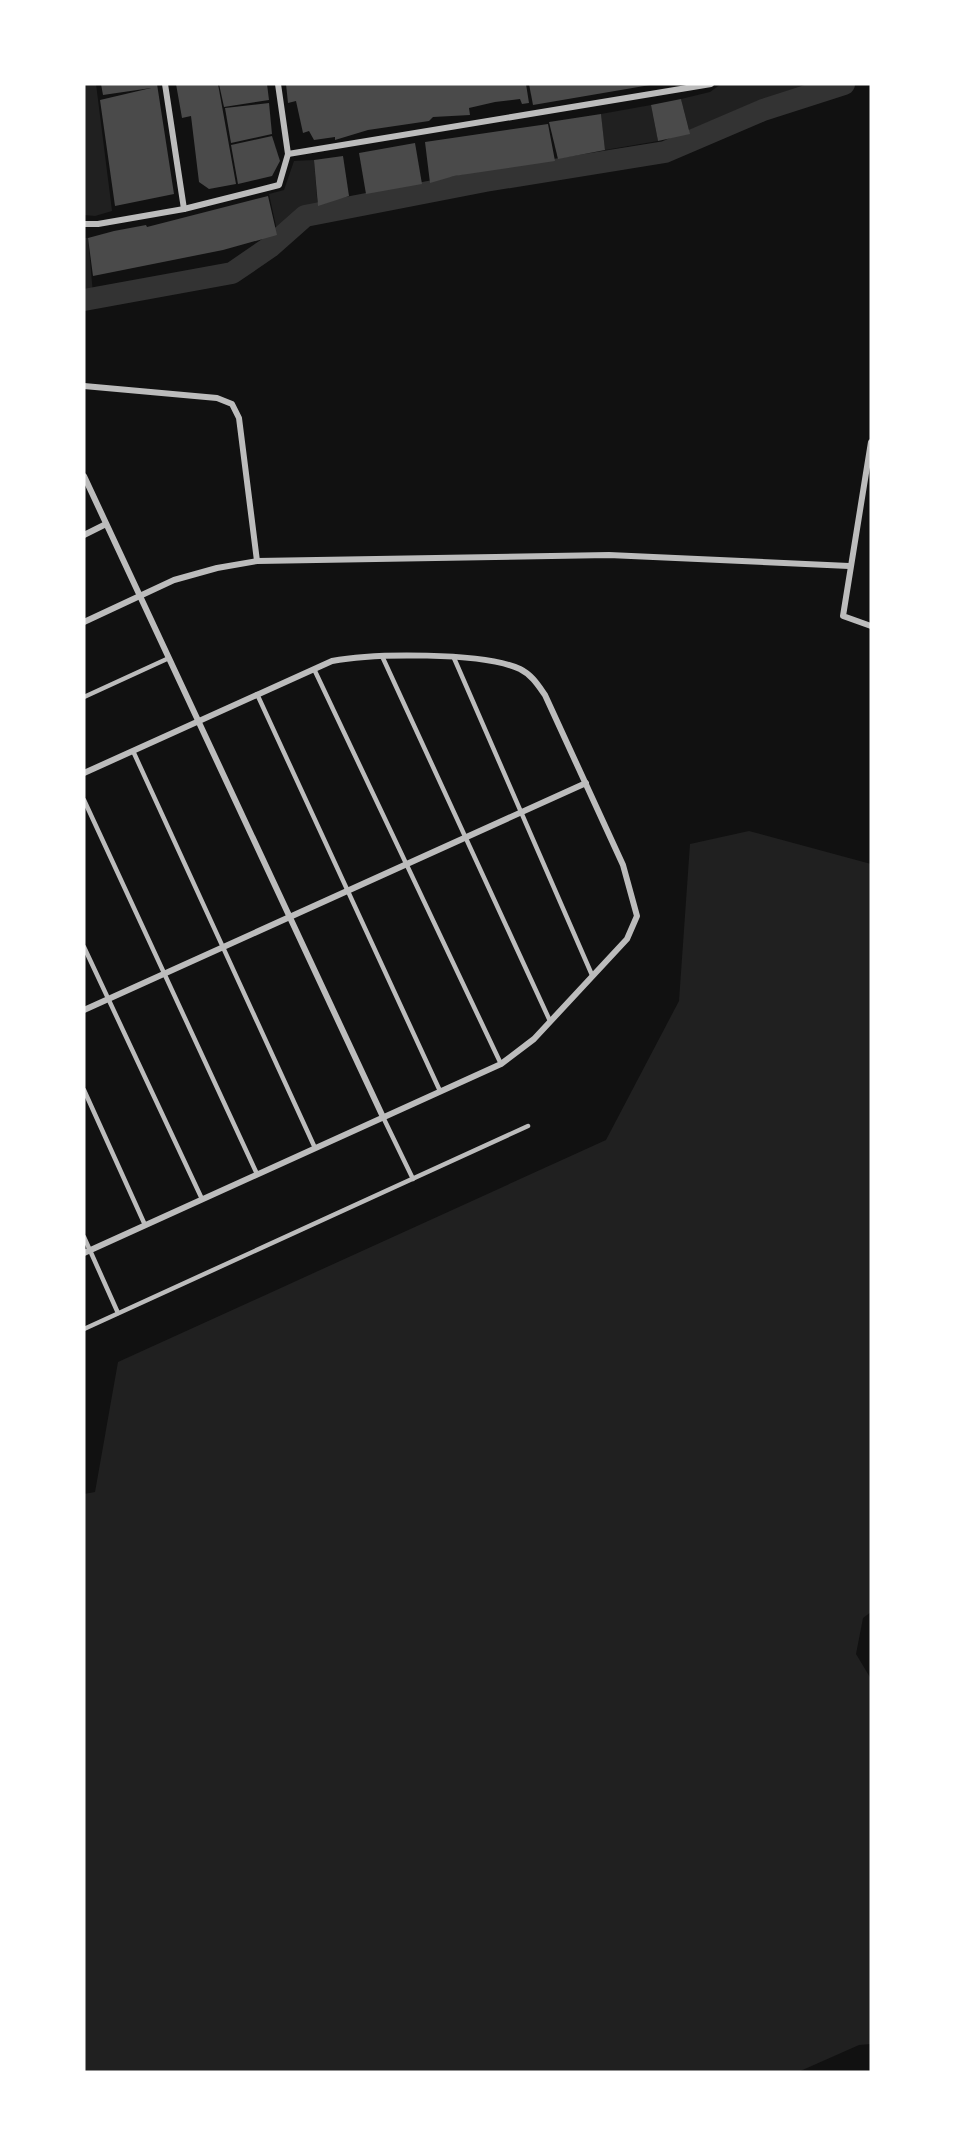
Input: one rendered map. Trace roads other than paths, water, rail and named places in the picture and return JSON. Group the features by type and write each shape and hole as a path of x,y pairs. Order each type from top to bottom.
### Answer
{"street":[{"path":"165,84 184,209"},
{"path":"84,224 98,224 184,209 279,185 288,154 278,84"},
{"path":"288,154 711,84"},
{"path":"84,386 217,399 232,404 239,418 257,561"},
{"path":"871,442 849,566 843,616 871,626"},
{"path":"84,476 383,1117"},
{"path":"84,535 106,524"},
{"path":"84,622 174,580 217,568 257,561 609,555 849,566"},
{"path":"84,773 314,669 352,657 454,658 503,664 530,674 545,695 623,865 637,916 633,931 627,939 534,1039 501,1064 87,1251"},
{"path":"84,1010 586,783"}],"lane":[{"path":"382,656 550,1021"},
{"path":"84,697 169,657"},
{"path":"454,658 592,975"},
{"path":"314,669 501,1064"},
{"path":"257,694 440,1091"},
{"path":"133,751 315,1148"},
{"path":"84,800 257,1174"},
{"path":"84,947 202,1199"},
{"path":"84,1090 145,1225"},
{"path":"383,1117 413,1179"},
{"path":"84,1329 528,1126"},
{"path":"84,1237 87,1251 118,1313"}],"waterway":[{"path":"84,300 232,273 270,247 305,216 485,181 665,152 763,110 844,84"}]}
